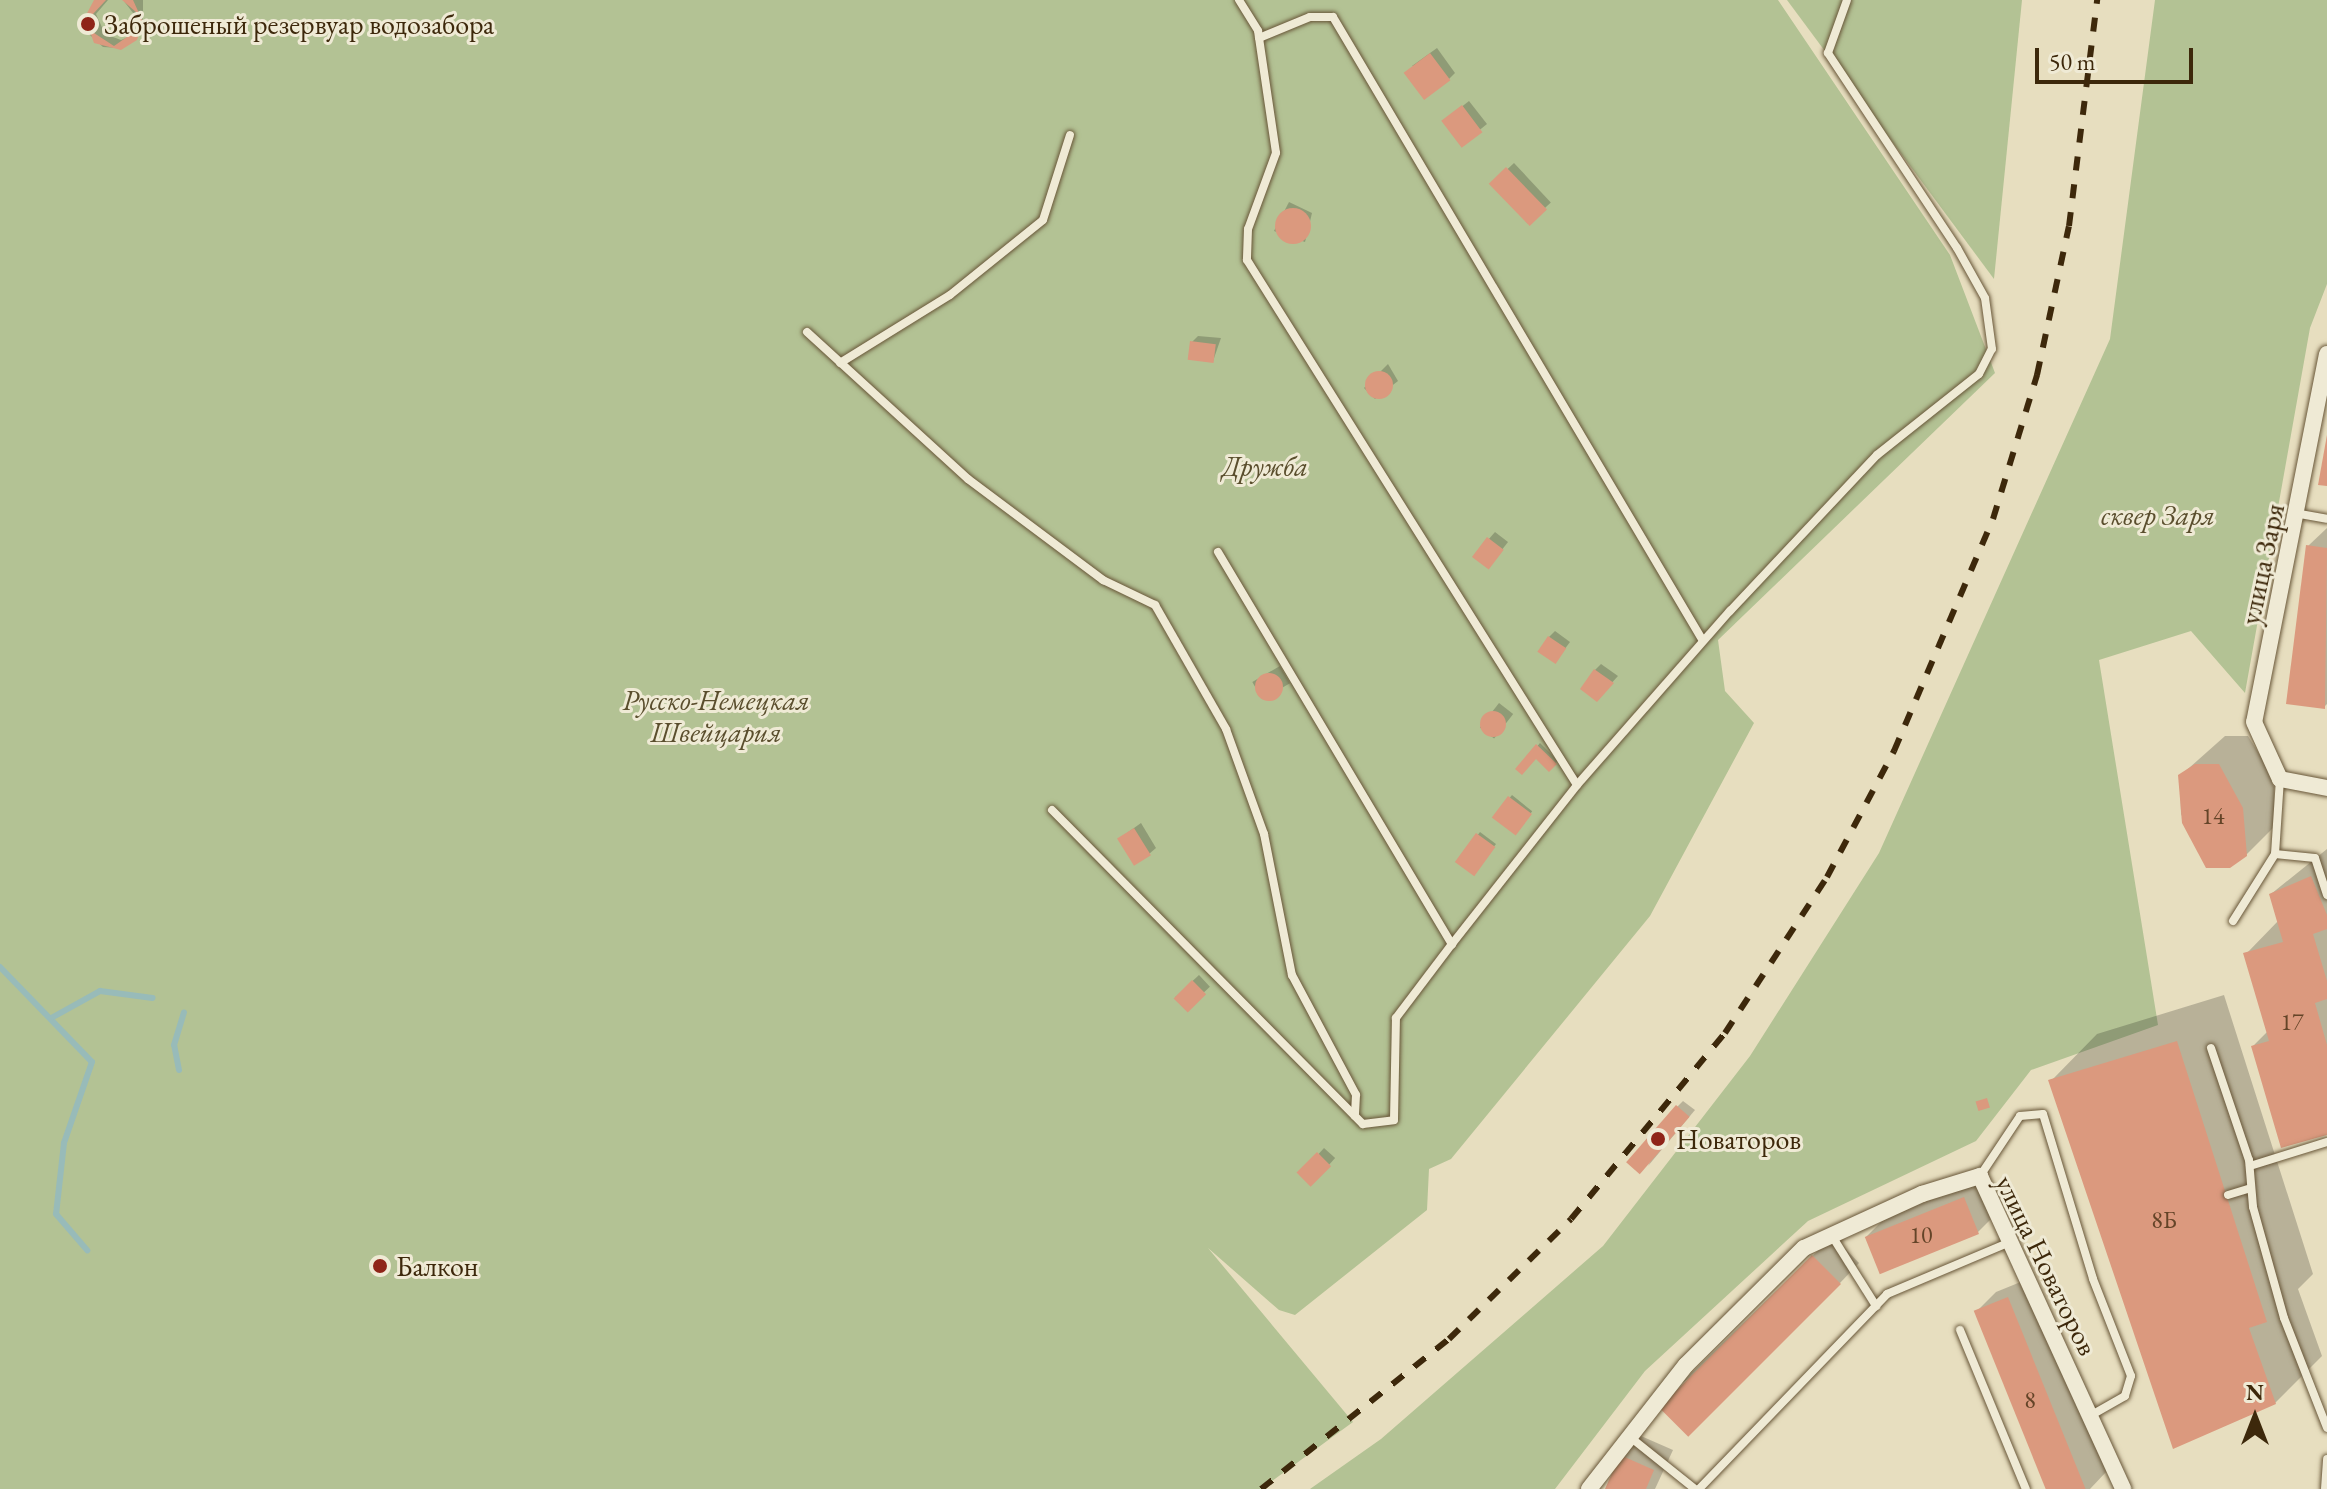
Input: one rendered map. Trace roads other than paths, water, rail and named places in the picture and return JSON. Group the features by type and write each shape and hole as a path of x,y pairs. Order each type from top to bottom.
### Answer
{"street":[{"name":"улица Заря","path":"2280,779 2254,722 2300,514 2327,354"},
{"path":"2280,779 2327,788"},
{"name":"улица Новаторов","path":"1589,1489 1729,1323 1804,1248 1980,1176 2123,1489"}],"lane":[{"path":"1239,0 1259,38 1276,153 1248,229 1247,260 1577,785"},
{"path":"1052,810 1363,1124 1394,1120 1396,1018 1452,944 1577,785 1703,641 1877,455 1979,374 1992,349 1985,298 1957,248 1828,53 1847,0"},
{"path":"1259,38 1310,17 1333,17 1703,641"},
{"path":"840,363 950,295 1043,220 1070,135"},
{"path":"807,332 968,479 1103,580 1155,605 1226,729 1264,834 1292,975 1356,1095 1355,1116"},
{"path":"2300,514 2327,519"},
{"path":"1218,552 1452,944"},
{"path":"2233,921 2275,854 2280,779"},
{"path":"2275,854 2315,858 2327,895"},
{"path":"2211,1048 2250,1166 2251,1188 2284,1318 2327,1428"},
{"path":"1980,1176 2020,1116 2043,1114 2095,1285 2131,1376 2125,1396 2090,1416"},
{"path":"2250,1166 2327,1142"},
{"path":"2228,1195 2251,1188"},
{"path":"1832,1235 1876,1306"},
{"path":"1630,1437 1697,1489 1887,1294 2011,1242"},
{"path":"1960,1330 2026,1489"},
{"path":"2325,1489 2327,1459"}],"waterway":[{"path":"0,967 92,1062 64,1143 56,1214 87,1250"},
{"path":"53,1017 100,991 153,998"},
{"path":"179,1070 174,1045 184,1013"}],"railway":[{"path":"1261,1489 1449,1339 1571,1219 1725,1033 1827,877 1894,751 1993,519 2037,375 2069,226 2097,0"}],"place":[{"name":"Заброшеный резервуар водозабора","path":"88,24"},
{"name":"Новаторов","path":"1658,1139"},
{"name":"Балкон","path":"380,1266"}],"park label":[{"name":"Дружба","path":"1265,466"},
{"name":"сквер Заря","path":"2158,515"},
{"name":"Русско-Немецкая Швейцария","path":"716,716"}]}
